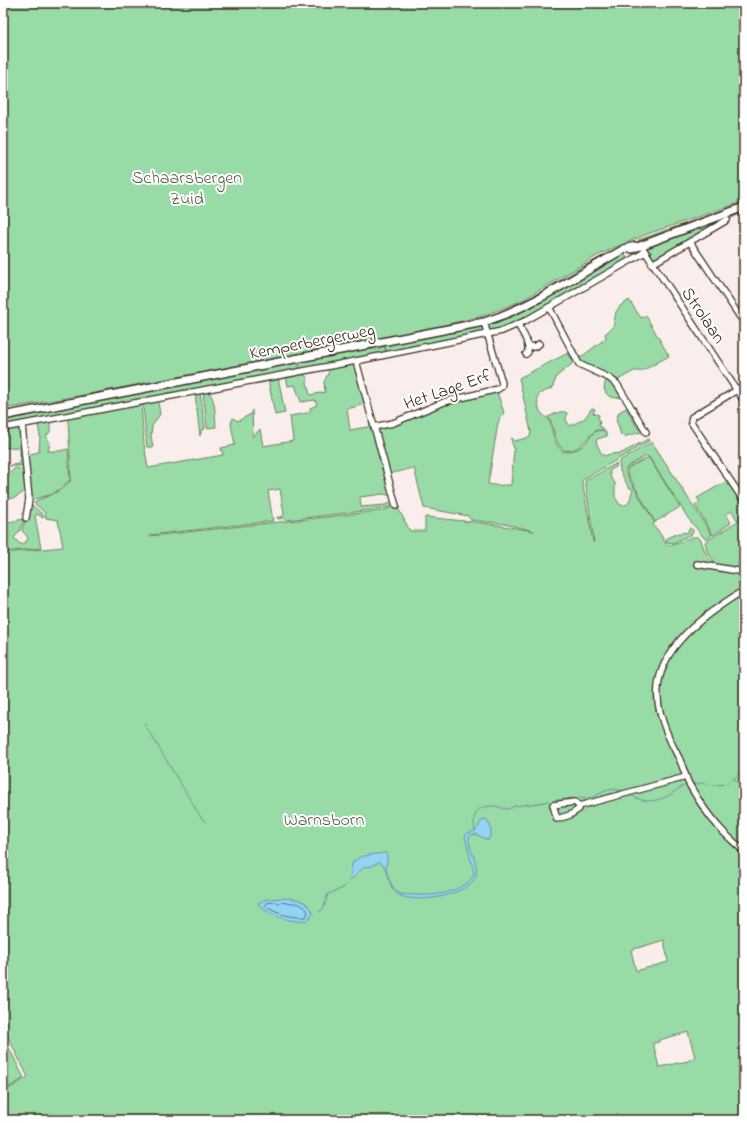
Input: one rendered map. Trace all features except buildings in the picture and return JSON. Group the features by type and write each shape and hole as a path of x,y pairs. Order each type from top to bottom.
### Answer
{"main road":[{"name":"Kemperbergerweg","path":"3,416 484,322 524,306 624,249 742,207"}],"street":[{"name":"Kemperbergerweg","path":"742,207 744,215"},
{"path":"652,264 727,220"},
{"path":"690,242 744,323"},
{"name":"Strolaan","path":"638,245 645,252 744,401"},
{"name":"Kemperbergerweg","path":"3,428 356,361 502,331 518,325 645,252"},
{"path":"547,308 578,362 610,378 617,384 646,432"},
{"path":"484,322 488,334"},
{"path":"518,325 529,346 526,354"},
{"name":"Het Lage Erf","path":"374,427 393,423 444,402 500,388 502,383 488,334"},
{"path":"529,346 534,347 539,344"},
{"name":"Kemperbergerweg","path":"356,361 396,506"},
{"path":"744,385 691,419 691,422 744,501"},
{"path":"22,425 29,499 26,518"},
{"path":"697,564 744,572"},
{"path":"744,590 705,616 690,629 667,657 659,676 657,696 660,716 692,789 713,820 744,852"},
{"path":"579,806 575,802 553,805 557,819 575,812 579,809 579,806 686,777"}],"green space":[{"name":"Schaarsbergen Zuid","path":"3,3 744,3 744,201 647,234 616,247 597,256 521,301 483,316 423,330 3,409"},
{"path":"738,205 739,207 640,243 638,240"},
{"path":"740,211 741,213 654,261 650,255 652,253 645,249 646,246"},
{"path":"621,247 539,296 498,315 497,313 530,298 585,265"},
{"path":"625,254 627,260 509,327 489,331 488,324 616,256"},
{"path":"629,300 641,318 646,316 669,356 642,371 634,371 616,381 580,363 551,307 580,358 606,338 605,334 613,327 616,312 620,306"},
{"path":"482,326 485,332 387,353 384,345"},
{"path":"384,346 386,353 302,370 298,361 358,350 378,349"},
{"name":"Warnsborn","path":"568,353 572,359 572,364 557,376 552,388 539,394 538,400 540,411 550,421 553,435 558,447 565,452 579,448 594,433 601,430 605,431 607,436 597,439 596,442 601,453 605,456 622,453 648,439 649,441 582,481 593,542 585,481 617,463 616,467 610,470 611,478 615,483 615,497 620,505 627,504 630,501 633,490 629,488 620,471 619,461 652,442 712,535 705,539 688,518 649,457 646,456 627,467 625,472 655,523 653,524 654,527 657,529 667,545 676,544 694,537 698,537 701,540 705,552 711,562 714,562 707,551 705,542 744,517 744,1120 3,1120 3,1092 28,1077 3,1027 3,553 63,547 58,520 46,518 45,513 34,502 58,491 67,485 71,480 68,418 141,404 144,444 148,468 223,455 221,448 235,445 231,424 233,418 238,421 251,414 252,410 253,437 260,429 263,446 293,441 290,416 310,412 310,408 317,405 315,400 301,402 295,385 288,386 286,376 302,372 308,379 307,382 310,395 325,392 324,382 331,367 354,363 365,404 347,409 350,430 373,426 393,496 383,494 360,497 361,507 385,505 393,502 393,506 381,509 286,520 283,518 278,519 277,517 282,517 284,514 280,489 268,491 273,521 150,536 381,511 394,507 399,510 410,531 425,531 425,517 483,523 534,531 505,524 471,520 468,516 424,508 414,468 389,474 376,429 438,406 497,392 504,413 498,423 488,484 511,485 514,449 511,439 512,438 515,441 530,437 531,432 519,378","holes":["664,940 668,962 636,971 631,950","688,1032 695,1057 688,1061 659,1067 653,1043"]},
{"path":"297,362 300,370 3,427 3,418"},
{"path":"278,377 285,413 275,415 268,379"},
{"path":"606,379 614,383 622,396 621,397 610,397 606,393 604,388"},
{"path":"208,391 211,394 214,403 216,427 207,428 203,392"},
{"path":"200,392 205,429 202,429 200,436 195,393"},
{"path":"156,401 158,402 160,414 152,426 151,436 153,447 147,447 143,404"},
{"path":"592,408 595,409 593,413 599,415 599,426 604,430 596,430 582,444 574,449 563,450 557,442 552,424 548,417 560,412 565,412 567,413 566,420 570,426 584,419"},
{"path":"626,408 639,430 643,430 641,432 623,437 616,420 619,412"},
{"path":"50,421 50,432 46,436 50,443 48,451 68,449 70,480 53,494 32,500 26,455 39,452 40,436 38,424"},
{"path":"19,427 22,429 24,466 10,466 20,464 20,447 3,448 3,430"},
{"path":"649,458 680,507 655,522 627,473 628,468"},
{"path":"15,468 23,469 26,491 14,498 3,499 3,477 8,475"},
{"path":"727,481 744,506 744,515 737,520 732,511 726,514 731,523 713,535 695,505 700,502 697,498"},
{"path":"30,503 44,516 43,518 37,514 35,516 41,548 3,552 3,523 24,519 20,530 14,538 20,544 23,544 28,539 22,531"},
{"path":"689,528 693,530 692,534 673,543 667,542 666,539 678,533 679,535 683,532 688,532"},
{"path":"3,1036 24,1078 3,1091"}],"water":[{"path":"486,819 489,823 491,832 488,840 475,834 469,836 470,846 477,870 472,882 464,888 440,897 414,899 404,897 396,893 393,890 389,879 394,889 400,894 435,894 459,888 470,880 474,873 465,836 476,830 482,820"},
{"path":"386,853 387,873 385,867 379,862 372,866 364,867 350,879 354,861 360,857 368,855"},
{"path":"289,898 301,900 310,907 313,913 309,919 302,921 281,918 266,911 258,903 270,899"}],"waterway":[{"path":"144,723 202,819 205,821"},
{"path":"692,784 724,784 744,770"},
{"path":"734,779 737,782 744,784"},
{"path":"631,795 642,800 653,801 664,798 685,786"},
{"path":"579,798 591,798 605,791 616,789 623,791"},
{"path":"554,800 572,798"},
{"path":"475,831 475,816 476,813 482,808 487,806 496,806 507,809 515,806 549,801"},
{"path":"319,912 323,909 328,894 343,888 350,879"}]}
